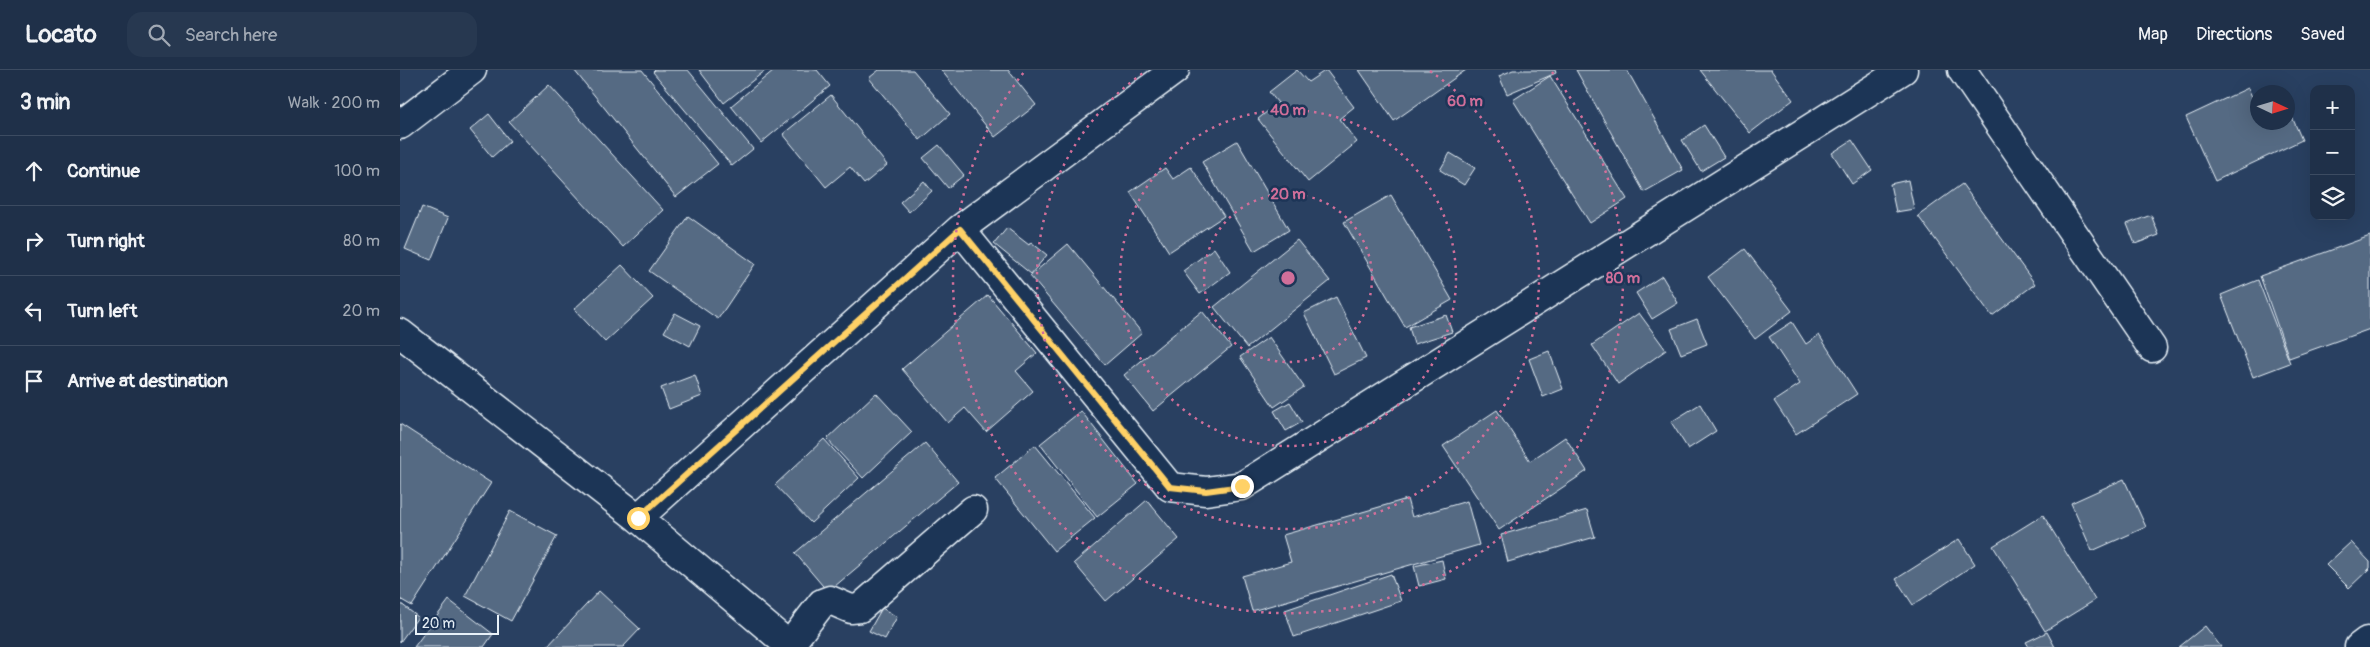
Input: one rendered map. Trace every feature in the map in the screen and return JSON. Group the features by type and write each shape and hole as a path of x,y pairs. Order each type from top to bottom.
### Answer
{"street":[{"path":"400,125 472,70"},
{"path":"638,518 960,229 1175,70"},
{"path":"960,229 1170,487 1206,491 1242,486 1903,70"},
{"path":"1962,70 2152,348"},
{"path":"400,333 638,518 790,646 822,603 830,600 851,609 860,608 973,510"}],"building":[{"path":"574,70 642,70 718,164 676,197"},
{"path":"655,70 688,70 753,149 732,166 653,72"},
{"path":"699,70 766,70 724,103"},
{"path":"774,70 817,70 830,86 761,143 731,106"},
{"path":"879,70 913,70 950,114 920,140 869,78"},
{"path":"941,70 1008,70 1036,105 995,137"},
{"path":"1297,70 1308,82 1326,70 1354,107 1339,119 1357,142 1308,182 1258,119 1278,103 1269,92"},
{"path":"1359,70 1466,70 1394,121"},
{"path":"1513,70 1555,70 1556,73 1507,94 1499,76"},
{"path":"1576,70 1627,70 1683,170 1644,192"},
{"path":"1700,70 1771,70 1793,100 1750,133"},
{"path":"1550,76 1627,199 1590,223 1513,100"},
{"path":"549,85 663,210 623,247 509,122"},
{"path":"2248,88 2250,92 2250,130 2295,130 2295,124 2302,140 2215,181 2186,117"},
{"path":"831,95 887,165 864,184 850,167 826,187 783,134"},
{"path":"489,114 510,141 492,157 470,130"},
{"path":"1704,125 1724,157 1701,171 1682,140"},
{"path":"1852,140 1872,170 1852,184 1832,153"},
{"path":"1237,141 1289,230 1254,251 1202,162"},
{"path":"939,145 964,175 948,188 923,158"},
{"path":"1450,153 1475,168 1464,185 1440,170"},
{"path":"1191,167 1224,216 1169,252 1130,192 1165,168 1173,179"},
{"path":"1908,180 1914,209 1896,212 1890,184"},
{"path":"924,181 932,191 909,212 900,202"},
{"path":"1962,184 2035,284 1992,316 1918,216"},
{"path":"1391,195 1452,300 1405,327 1344,222"},
{"path":"422,207 448,218 431,260 405,249"},
{"path":"2151,215 2159,235 2135,244 2127,224"},
{"path":"688,216 755,264 718,319 649,271"},
{"path":"1007,228 1029,245 1031,242 1047,255 1031,274 994,244"},
{"path":"2370,236 2370,329 2289,358 2260,276"},
{"path":"1297,240 1330,281 1247,348 1214,307"},
{"path":"1068,244 1142,333 1105,365 1030,276"},
{"path":"1214,248 1230,272 1200,294 1183,271"},
{"path":"1745,249 1792,311 1755,339 1708,277"},
{"path":"622,265 653,298 605,342 574,309"},
{"path":"1662,276 1678,303 1652,319 1636,293"},
{"path":"2258,280 2290,363 2253,377 2221,295"},
{"path":"988,295 1037,353 1016,371 1033,391 986,432 965,408 948,423 902,369"},
{"path":"1336,297 1366,358 1334,374 1304,313"},
{"path":"1202,311 1231,347 1153,411 1124,375"},
{"path":"675,313 700,326 690,346 664,332"},
{"path":"1639,313 1666,350 1618,384 1592,345"},
{"path":"1446,315 1452,332 1414,344 1409,327"},
{"path":"1697,319 1707,344 1681,354 1671,329"},
{"path":"1792,322 1806,344 1819,335 1857,394 1796,434 1774,401 1800,384 1769,337"},
{"path":"1269,337 1304,387 1274,407 1240,357"},
{"path":"1549,351 1563,389 1543,397 1529,359"},
{"path":"695,375 702,396 669,409 661,388"},
{"path":"876,393 912,432 863,478 827,439"},
{"path":"1290,402 1302,422 1286,431 1274,411"},
{"path":"1700,404 1716,431 1688,449 1671,422"},
{"path":"1497,410 1530,461 1565,437 1587,471 1499,530 1443,446"},
{"path":"1081,411 1138,484 1097,517 1040,444"},
{"path":"400,424 491,483 412,606 400,599"},
{"path":"824,439 859,478 811,523 775,485"},
{"path":"925,443 958,482 828,592 795,553"},
{"path":"1035,445 1095,518 1054,551 995,478"},
{"path":"2124,479 2146,527 2092,551 2071,503"},
{"path":"1407,499 1412,517 1467,501 1479,545 1252,611 1242,576 1291,562 1283,535"},
{"path":"1147,500 1179,539 1106,601 1074,563"},
{"path":"1587,510 1595,537 1508,562 1501,535"},
{"path":"510,511 557,536 511,621 465,596"},
{"path":"2043,515 2095,600 2045,631 1993,546"},
{"path":"1959,539 1975,564 1913,605 1896,579"},
{"path":"2351,542 2370,562 2370,568 2349,588 2326,565"},
{"path":"1442,560 1446,579 1419,586 1414,566"},
{"path":"1391,574 1401,601 1294,637 1285,610"},
{"path":"599,591 640,629 623,647 547,647"},
{"path":"449,600 493,634 484,647 414,647"},
{"path":"400,603 418,617 400,642"},
{"path":"882,608 897,617 885,639 869,631"},
{"path":"2205,626 2221,647 2179,647"},
{"path":"2047,632 2055,647 2029,647 2026,642"}],"route":[{"path":"638,518 960,229 1170,487 1206,491 1242,486"}]}
